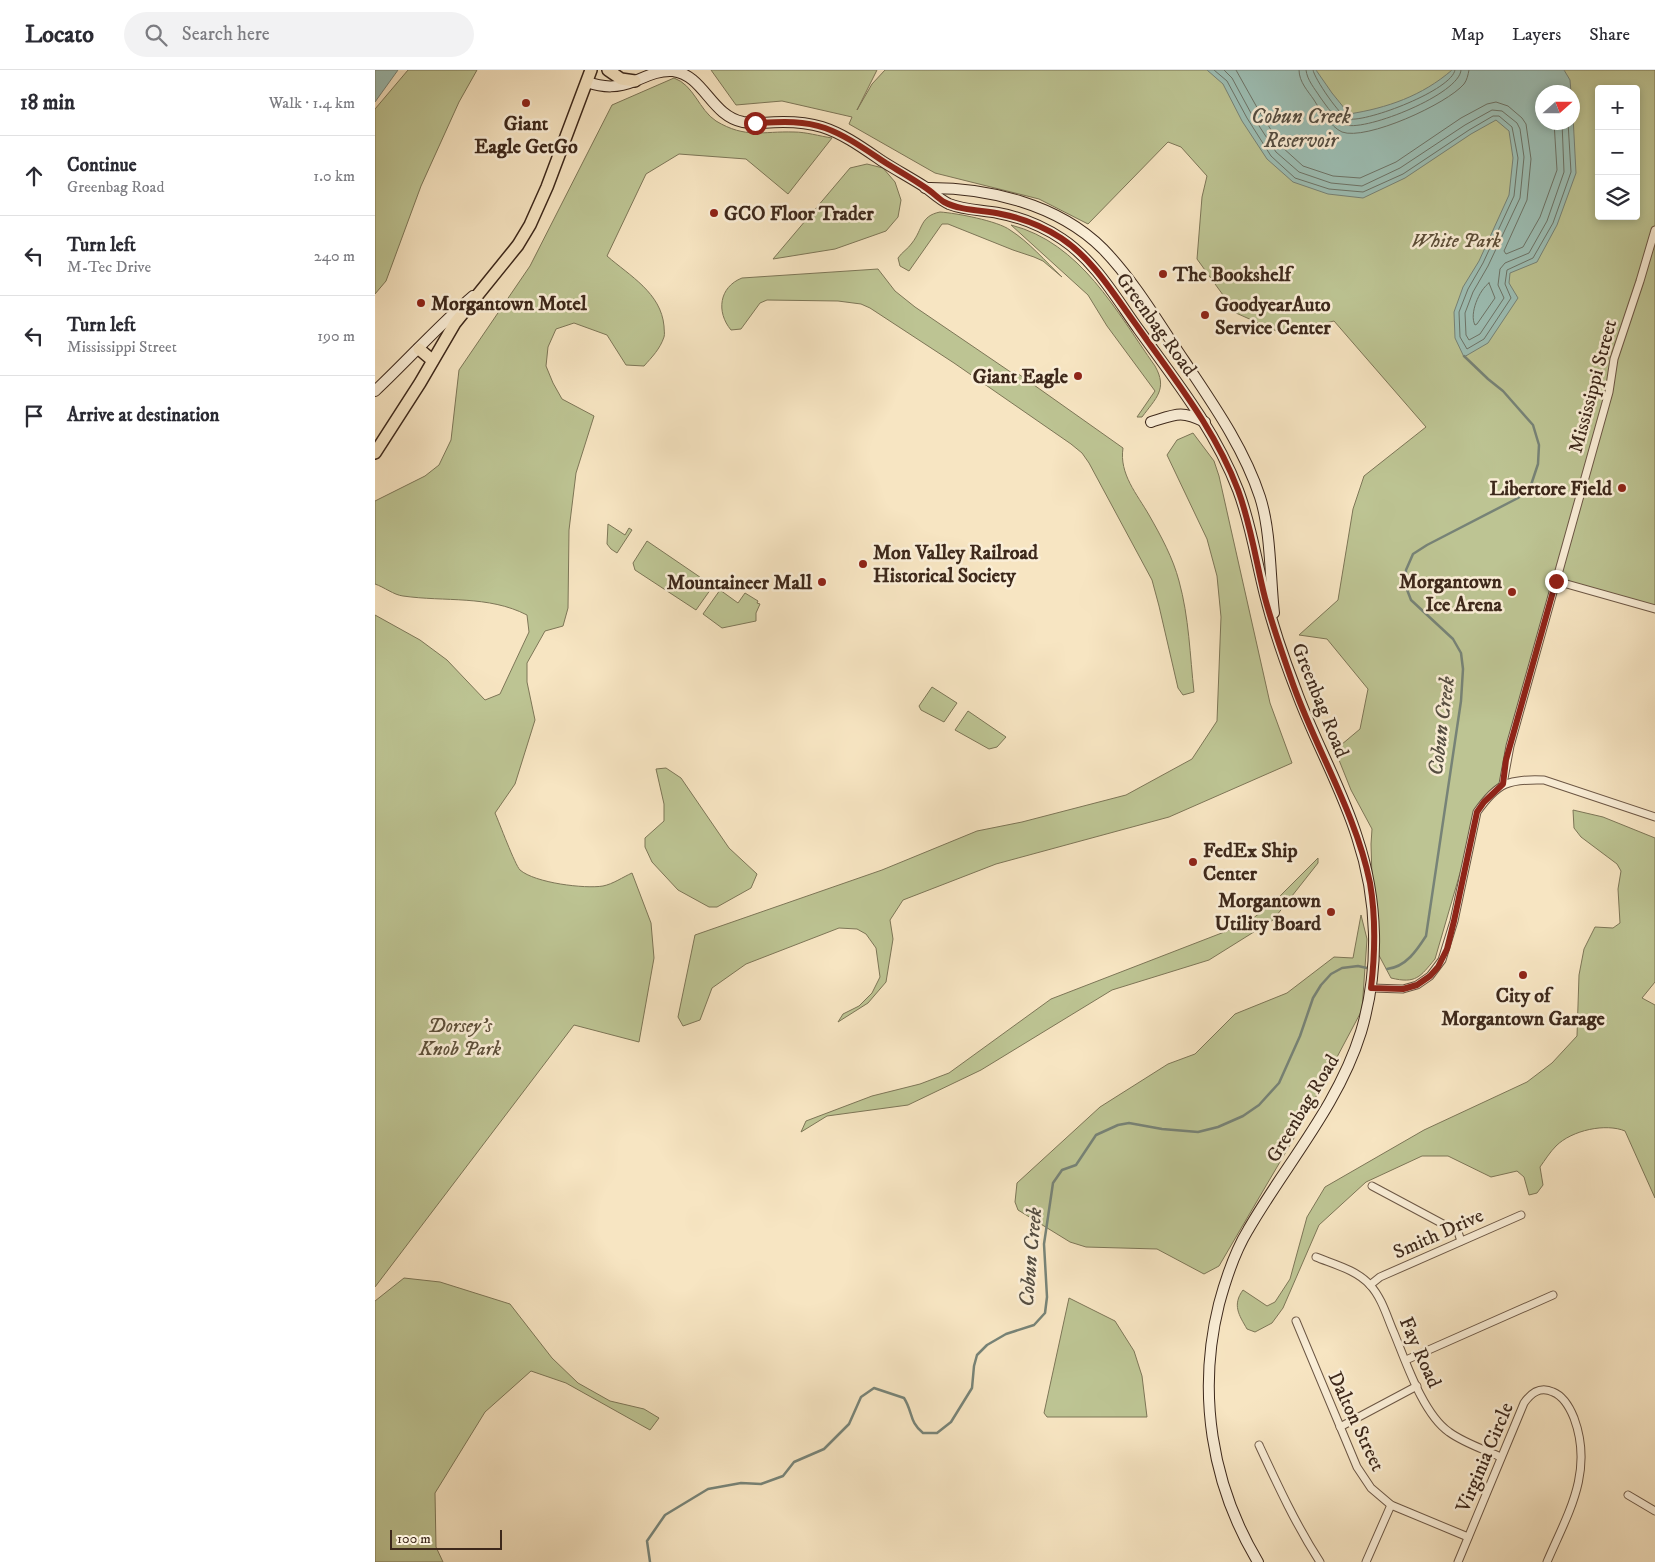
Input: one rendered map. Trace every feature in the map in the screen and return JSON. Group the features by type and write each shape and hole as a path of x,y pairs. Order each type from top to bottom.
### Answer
{"main road":[{"path":"375,453 420,383 455,323 518,245 530,225 547,187 591,70"},
{"path":"608,70 621,79 635,81"},
{"name":"Greenbag Road","path":"587,82 601,87 615,87 660,71 673,70 698,84 715,106 732,118 742,122 789,122 824,128 843,136 946,203 961,208 1004,214 1040,227 1059,237 1078,251 1101,276 1205,422 1238,489 1248,519 1266,600 1277,636 1297,694 1347,809 1363,859 1370,885 1373,915 1371,988 1364,1021 1350,1064 1337,1091 1315,1128 1277,1183 1244,1236 1223,1286 1215,1320 1208,1374 1208,1405 1212,1436 1221,1478 1233,1512 1258,1562"},
{"name":"Greenbag Road","path":"925,188 945,187 993,195 1036,206 1076,227 1103,249 1117,265 1137,291 1218,412 1256,486 1264,513 1277,636"},
{"path":"375,392 482,288"},
{"path":"419,349 432,360"},
{"path":"1151,422 1184,414 1191,415 1205,422"}],"street":[{"name":"Mississippi Street","path":"1503,784 1506,760 1609,392 1614,359 1655,230"},
{"path":"1556,581 1655,609"},
{"path":"1371,988 1403,989 1417,985 1430,976 1438,967 1447,949 1477,812 1484,802 1503,784 1544,780 1655,817"},
{"path":"1372,1186 1458,1232 1461,1240"},
{"name":"Smith Drive","path":"1370,1285 1380,1277 1521,1215"},
{"name":"Fay Road","path":"1316,1257 1353,1273 1370,1285 1381,1301 1417,1386 1431,1414 1439,1425 1458,1438 1501,1457"},
{"path":"1405,1360 1553,1295"},
{"name":"Dalton Street","path":"1296,1321 1357,1467 1371,1488 1391,1505 1468,1537"},
{"path":"1340,1427 1417,1386"},
{"name":"Virginia Circle","path":"1458,1562 1524,1403 1530,1394 1537,1390 1545,1389 1554,1392 1567,1405 1577,1428 1581,1446 1582,1468 1579,1482 1547,1562"},
{"path":"1259,1445 1301,1533 1320,1562"},
{"path":"1628,1496 1655,1511"},
{"path":"1366,1562 1391,1505"}],"green space":[{"path":"408,70 477,70 459,102 421,186 386,281 375,294 375,109"},
{"name":"White Park","path":"711,70 877,70 857,110 872,84 885,70 1655,70 1655,609 1556,581 1503,784 1484,802 1474,825 1435,959 1417,978 1399,980 1391,978 1374,946 1372,829 1351,790 1335,750 1360,729 1368,689 1327,639 1299,635 1338,600 1353,509 1364,476 1426,427 1334,321 1283,334 1236,313 1197,259 1202,197 1207,176 1181,147 1168,142 1088,224 1039,199 935,173 849,124 852,117 782,101 736,105"},
{"name":"Dorsey's Knob Park","path":"674,78 687,86 710,116 727,127 754,133 799,132 832,138 788,194 746,159 679,154 646,174 607,256 643,286 657,304 662,314 664,326 664,336 660,345 644,366 626,365 607,335 574,323 556,329 548,347 546,366 562,399 594,416 576,473 569,530 568,608 563,626 545,631 527,663 527,682 535,720 515,784 495,813 520,870 527,875 548,882 595,887 610,884 632,873 651,923 654,958 639,1042 574,1025 375,1287 375,615 420,640 447,660 485,700 500,694 529,632 527,615 497,604 403,596 375,584 375,501 425,476 439,465 451,440 459,370 530,266 612,105"},
{"path":"867,164 883,168 895,182 901,200 898,217 886,231 835,249 773,259 850,168"},
{"path":"940,212 977,218 1004,227 1024,240 1062,277 1043,261 948,224 942,224 909,271 900,266 898,258 916,238 925,220"},
{"path":"1011,225 1036,234 1058,247 1077,263 1095,282 1126,323 1159,374 1159,393 1142,417 1137,417 1155,391 1107,326 1088,295"},
{"path":"878,269 895,291 915,307 1012,373 1014,371 1017,373 1123,448 1122,457 1126,475 1162,539 1179,581 1187,622 1194,692 1183,695 1178,688 1152,580 1089,463 1082,453 1071,444 954,363 861,304 838,301 767,300 760,303 741,329 731,330 723,316 722,301 724,294 728,287 742,278"},
{"path":"1193,433 1214,461 1219,476 1270,703 1292,763 1169,817 996,864 903,900 890,920 893,939 886,982 868,1003 838,1022 843,1014 859,1006 872,993 880,977 876,948 866,934 857,929 839,928 746,964 712,988 700,1020 683,1026 678,1017 695,935 882,870 977,831 1022,822 1126,795 1192,759 1217,721 1221,617 1217,576 1207,539 1167,455 1177,440"},
{"path":"608,524 625,535 629,528 632,530 617,553 607,544"},
{"path":"647,541 713,586 696,610 635,570 633,563"},
{"path":"720,590 738,603 745,593 758,601 757,603 760,604 756,613 756,621 722,628 703,614"},
{"path":"932,687 957,703 944,722 921,710 919,706"},
{"path":"968,711 1006,737 997,747 989,749 955,730"},
{"path":"666,768 681,778 729,848 757,874 751,888 717,907 709,907 678,890 652,862 645,847 645,838 664,821 664,804 656,769"},
{"path":"1573,810 1603,817 1655,838 1655,982 1642,998 1655,1005 1655,1198 1625,1131 1617,1129 1599,1128 1589,1130 1563,1140 1554,1148 1540,1167 1543,1185 1537,1193 1529,1195 1524,1177 1517,1171 1491,1177 1448,1156 1422,1156 1366,1182 1319,1225 1283,1308 1272,1323 1255,1332 1247,1329 1238,1310 1237,1305 1240,1295 1243,1290 1267,1306 1275,1302 1290,1279 1307,1217 1325,1187 1424,1130 1527,1082 1552,1063 1577,1036 1579,975 1584,949 1595,927 1613,928 1620,923 1618,889 1621,871 1617,864 1581,837 1574,828"},
{"path":"1318,858 1318,863 1273,920 1209,960 1112,990 981,1070 908,1105 827,1116 801,1132 806,1121 872,1096 920,1084 949,1073 1051,999 1245,924 1271,905"},
{"path":"1361,915 1367,939 1362,1010 1294,1138 1219,1266 1204,1274 1157,1249 1086,1247 1070,1242 1018,1210 1015,1202 1017,1183 1100,1107 1168,1064 1195,1054 1235,1014 1287,993 1334,957 1353,958"},
{"path":"404,1278 440,1282 510,1304 552,1358 578,1383 610,1401 644,1409 659,1418 650,1430 566,1383 531,1371 485,1412 435,1493 436,1547 443,1562 375,1562 375,1301"},
{"path":"1069,1298 1115,1321 1134,1351 1142,1376 1147,1417 1047,1417 1044,1413"}],"water":[{"path":"375,70 398,70 375,102"},
{"name":"Cobun Creek Reservoir","path":"1207,70 1316,70 1349,114 1403,100 1429,87 1452,70 1564,70 1570,80 1570,85 1535,85 1535,130 1574,130 1576,173 1557,225 1537,262 1510,273 1509,283 1518,298 1488,343 1464,357 1455,338 1454,312 1463,287 1479,261 1509,195 1513,158 1509,131 1496,120 1471,134 1405,178 1363,198 1328,194 1293,182 1267,159 1242,121 1223,84"}],"waterway":[{"name":"Cobun Creek","path":"1387,969 1394,968 1405,961 1415,952 1426,936 1461,701 1463,669 1461,653 1453,639 1411,600 1406,587 1406,570 1413,554 1518,498 1531,485 1538,464 1539,445 1533,425 1503,391 1464,356"},
{"name":"Cobun Creek","path":"650,1562 647,1541 665,1515 708,1489 741,1483 761,1484 783,1476 794,1462 824,1449 849,1424 861,1397 874,1388 904,1398 915,1425 923,1433 937,1433 951,1422 972,1388 977,1355 987,1345 1006,1334 1034,1325 1045,1313 1047,1297 1044,1244 1053,1183 1062,1170 1076,1165 1096,1135 1118,1125 1129,1123 1162,1129 1198,1132 1218,1127 1243,1116 1259,1105 1279,1083 1300,1036 1313,998 1321,985 1331,974 1342,968 1358,966 1367,968"}],"place":[{"name":"Giant Eagle GetGo","path":"526,103"},
{"name":"GCO Floor Trader","path":"714,213"},
{"name":"The Bookshelf","path":"1163,274"},
{"name":"Morgantown Motel","path":"421,303"},
{"name":"GoodyearAuto Service Center","path":"1205,315"},
{"name":"Giant Eagle","path":"1078,376"},
{"name":"Libertore Field","path":"1622,488"},
{"name":"Mon Valley Railroad Historical Society","path":"863,564"},
{"name":"Mountaineer Mall","path":"822,582"},
{"name":"Morgantown Ice Arena","path":"1512,592"},
{"name":"FedEx Ship Center","path":"1193,862"},
{"name":"Morgantown Utility Board","path":"1331,912"},
{"name":"City of Morgantown Garage","path":"1523,975"}],"route":[{"path":"755,123 789,122 824,128 843,136 946,203 961,208 1004,214 1040,227 1059,237 1078,251 1101,276 1182,388 1205,422 1238,489 1248,519 1266,600 1281,651 1297,694 1359,841 1370,885 1373,915 1374,946 1371,988 1403,989 1417,985 1430,976 1442,960 1447,949 1454,921 1477,812 1484,802 1503,784 1506,760 1556,581"}]}
